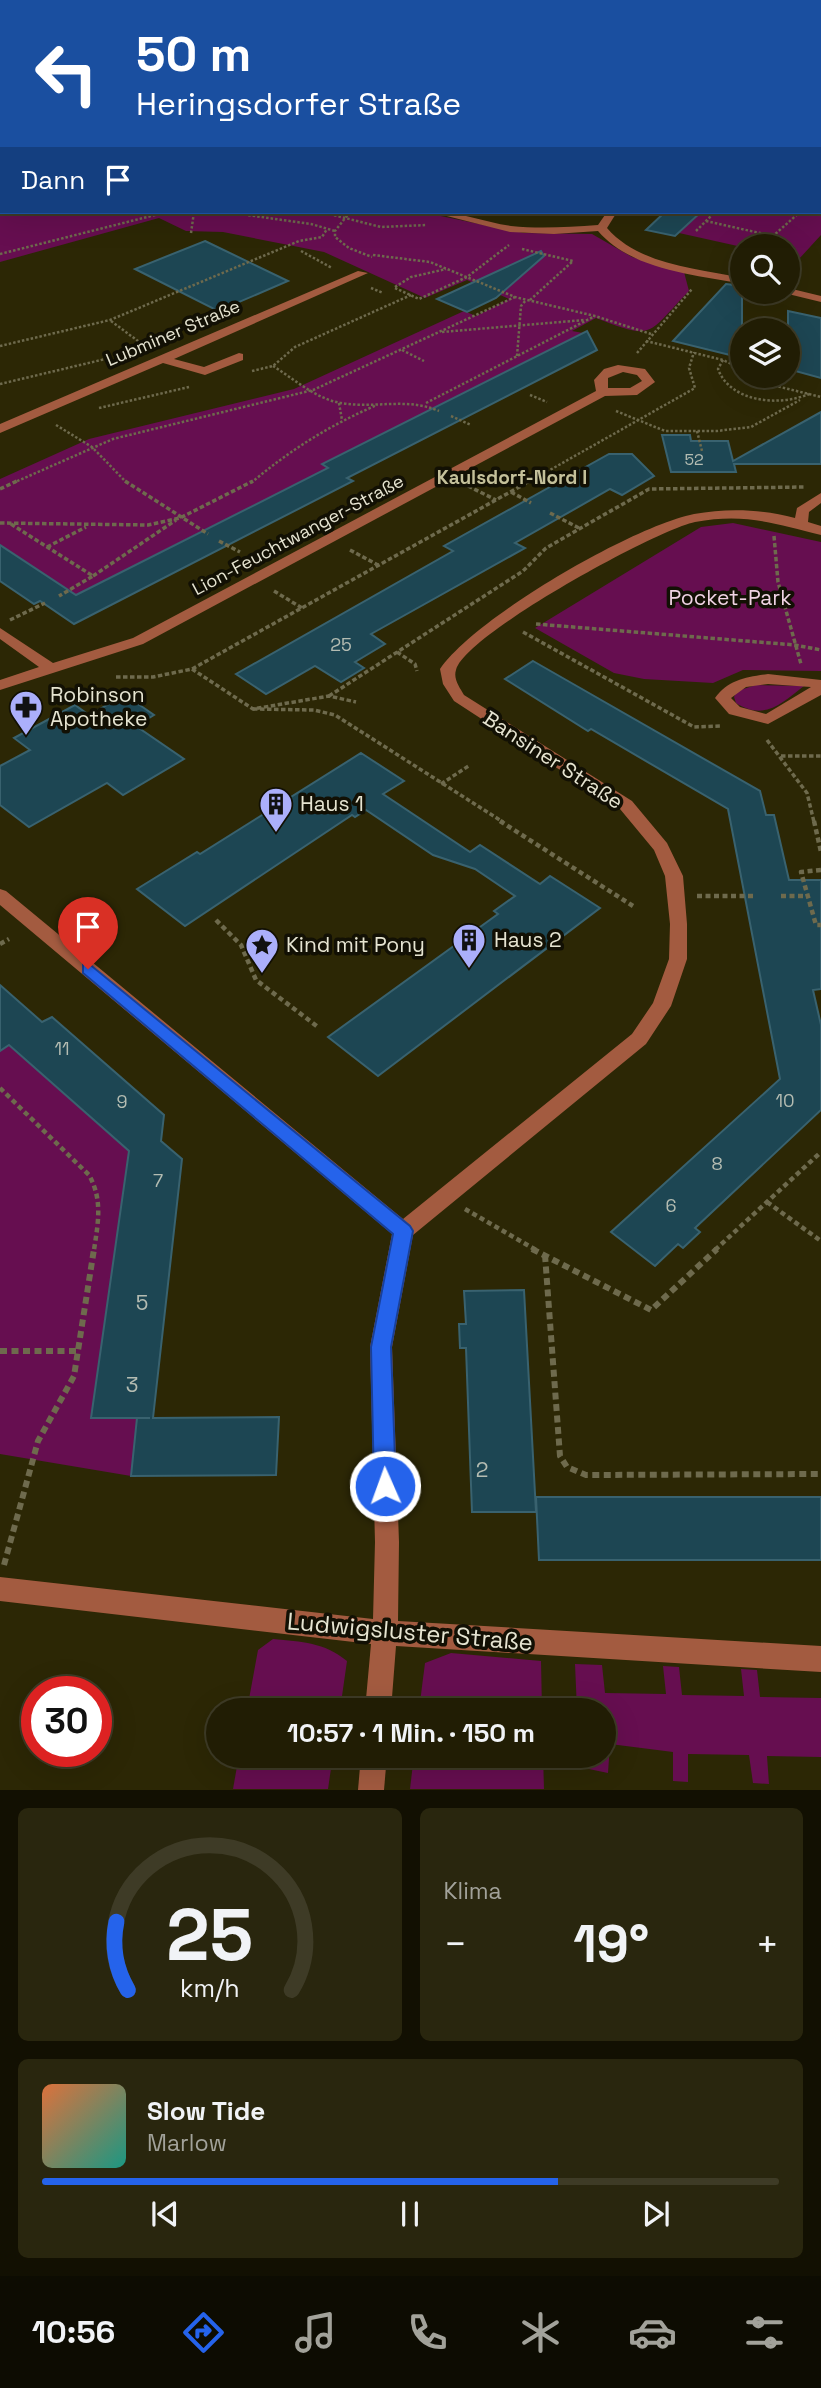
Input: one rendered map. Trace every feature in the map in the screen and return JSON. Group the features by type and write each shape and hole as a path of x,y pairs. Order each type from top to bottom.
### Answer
{"street":[{"path":"444,214 510,229 548,231 601,228"},
{"path":"601,228 611,214"},
{"path":"601,228 607,237 629,251 730,278"},
{"name":"Lubminer Straße","path":"0,429 362,273"},
{"path":"800,294 821,299"},
{"path":"163,359 205,371 239,357"},
{"name":"Lion-Feuchtwanger-Straße","path":"0,685 138,641 596,395 634,391 649,382 640,372 625,368 604,373 596,395"},
{"path":"801,523 802,511 821,497"},
{"name":"Bansiner Straße","path":"403,1231 639,1039 658,1013 679,964 681,925 674,874 648,828 626,805 459,698 450,685 448,669 460,651 494,624 655,530 684,521 724,515 777,518 821,531"},
{"path":"0,632 50,668"},
{"path":"748,681 816,684 768,719 735,711 723,698 732,686 748,681"},
{"path":"0,895 403,1231 381,1347 387,1542 385,1633 379,1698"},
{"name":"Ludwigsluster Straße","path":"0,1589 385,1633 821,1659"},
{"path":"371,1790 373,1768"}],"path":[{"path":"0,254 159,214"},
{"path":"191,233 194,214"},
{"path":"238,214 335,231"},
{"path":"328,214 381,227 428,225 439,214"},
{"path":"349,214 335,231 335,237 349,248 373,255 412,257 448,268 515,297 595,316 651,334"},
{"path":"696,230 713,214"},
{"path":"706,221 773,236 798,214"},
{"path":"0,346 110,320 299,242 323,237 327,229"},
{"path":"448,268 411,277 395,288 419,299 467,277 516,240 542,235 548,231"},
{"path":"508,245 573,261 522,306 517,357"},
{"path":"362,273 373,255"},
{"path":"625,368 651,334 693,291 687,268"},
{"path":"0,489 92,447 313,390 515,297"},
{"path":"426,404 595,316"},
{"path":"110,320 149,349 136,352"},
{"path":"438,332 589,320"},
{"path":"646,341 730,363"},
{"path":"401,349 425,360"},
{"path":"116,677 153,677 192,669 639,421 695,388 696,383 688,371 688,362 694,352"},
{"path":"0,384 122,355"},
{"path":"723,360 718,369 722,380 735,392 800,400"},
{"path":"273,366 339,403 377,405 410,401 426,404 439,411"},
{"path":"784,388 821,397"},
{"path":"596,395 639,421 665,431 697,431 751,427 809,394"},
{"path":"339,403 342,420"},
{"path":"59,596 180,518 248,485 283,456 342,420 377,405"},
{"path":"37,412 92,447 124,481 208,534"},
{"path":"451,416 471,425"},
{"path":"697,431 702,452"},
{"path":"468,486 496,500"},
{"path":"511,492 531,503"},
{"path":"550,513 580,529"},
{"path":"0,523 148,525 180,518"},
{"path":"777,518 773,528 778,582 795,645 816,684"},
{"path":"9,523 93,576"},
{"path":"46,547 89,526"},
{"path":"219,541 240,552"},
{"path":"350,550 378,565"},
{"path":"274,591 302,608"},
{"path":"0,625 45,603"},
{"path":"536,624 795,645 821,650"},
{"path":"523,632 694,727 730,726"},
{"path":"397,653 415,664 417,671"},
{"path":"192,669 253,709 269,712 309,708 323,710 633,906"},
{"path":"253,709 329,696 356,702"},
{"path":"778,732 767,740 807,793 821,852"},
{"path":"780,756 821,756"},
{"path":"441,784 470,765"},
{"path":"821,870 801,872 816,925 821,925"},
{"path":"675,896 755,896"},
{"path":"782,896 808,896"},
{"path":"216,920 241,944 256,980 318,1027"},
{"path":"0,944 9,939"},
{"path":"0,1088 76,1159 96,1188 100,1212 79,1351 68,1391 48,1420 38,1441 0,1579"},
{"path":"445,1197 545,1255 651,1310 821,1152"},
{"path":"767,1202 821,1241"},
{"path":"545,1255 560,1456 567,1467 586,1475 821,1474"},
{"path":"0,1351 79,1351"}],"green space":[{"path":"0,214 431,214 524,233 592,234 632,257 684,272 689,291 665,317 648,330 629,330 596,318 572,331 583,333 323,464 328,468 211,527 203,536 198,533 66,600 65,588 0,545 0,479 89,439 294,389 464,311 476,316 509,299 467,280 425,298 324,252 223,232 186,231 159,218 0,262"},
{"path":"699,214 821,214 821,235 800,258 800,234 730,234 730,244 679,233"},
{"name":"Pocket-Park","path":"733,523 821,542 821,671 743,670 713,683 644,679 614,673 535,628 701,527"},
{"path":"756,685 804,686 780,704 764,710 746,708 736,703 734,697 737,691"},
{"path":"9,1045 129,1151 91,1417 137,1418 131,1476 0,1454 0,1051"},
{"path":"273,1639 303,1642 330,1650 347,1661 342,1698 249,1698 258,1650"},
{"path":"451,1653 541,1661 542,1698 421,1698 425,1663"},
{"path":"575,1664 602,1665 605,1693 666,1694 663,1666 679,1667 682,1695 744,1696 741,1669 757,1670 760,1697 821,1698 821,1757 767,1756 769,1784 753,1783 749,1755 688,1754 688,1782 673,1781 673,1752 616,1745 616,1698 576,1698"},
{"path":"237,1768 331,1768 328,1789 233,1789"},
{"path":"412,1768 543,1768 544,1789 410,1789"},
{"path":"584,1768 608,1768 608,1773"}],"building":[{"path":"663,214 699,214 675,236 646,230"},
{"path":"205,241 288,281 218,311 135,269"},
{"path":"541,251 544,256 496,298 467,312 437,299"},
{"path":"726,284 730,284 730,304 742,304 742,318 730,318 730,355 673,341"},
{"path":"788,311 821,318 821,378 800,372 800,318 788,318"},
{"path":"587,331 597,350 347,478 353,481 74,624 40,601 34,604 0,581 0,545 76,595 328,468 322,464"},
{"path":"821,412 821,464 734,464 736,472 671,472 662,435 690,435 691,441 728,441 733,461"},
{"path":"609,454 632,454 654,476 622,495 610,489 515,543 525,548 371,634 385,644 355,662 364,668 341,682 315,666 266,694 236,674 453,551 444,546"},
{"path":"533,661 760,791 766,815 774,815 789,880 821,880 821,989 813,990 821,1025 821,1110 695,1228 700,1232 683,1248 678,1244 655,1266 611,1232 780,1079 728,809 591,729 588,731 505,679"},
{"path":"125,695 154,715 136,726 184,759 123,795 107,783 29,827 0,805 0,766 30,750 14,738 75,705 89,715"},
{"path":"361,753 404,781 383,794 470,852 480,845 540,884 550,876 600,908 378,1076 328,1037 498,914 494,911 515,896 475,869 433,855 366,810 355,817 352,815 185,926 137,889 197,852 200,854"},
{"path":"0,985 42,1022 52,1017 164,1115 161,1141 182,1159 153,1418 279,1417 276,1475 131,1476 137,1418 91,1418 129,1151 9,1045 0,1051"},
{"path":"524,1290 536,1512 472,1512 466,1348 460,1348 459,1324 466,1324 464,1291"},
{"path":"536,1497 821,1497 821,1560 539,1560"}],"place":[{"name":"Robinson Apotheke","path":"26,737"},
{"name":"Haus 1","path":"276,834"},
{"name":"Haus 2","path":"469,970"},
{"name":"Kind mit Pony","path":"262,975"}],"district":[{"name":"Kaulsdorf-Nord I","path":"512,477"}],"route":[{"path":"88,969 403,1231 381,1347 385,1486"}]}
